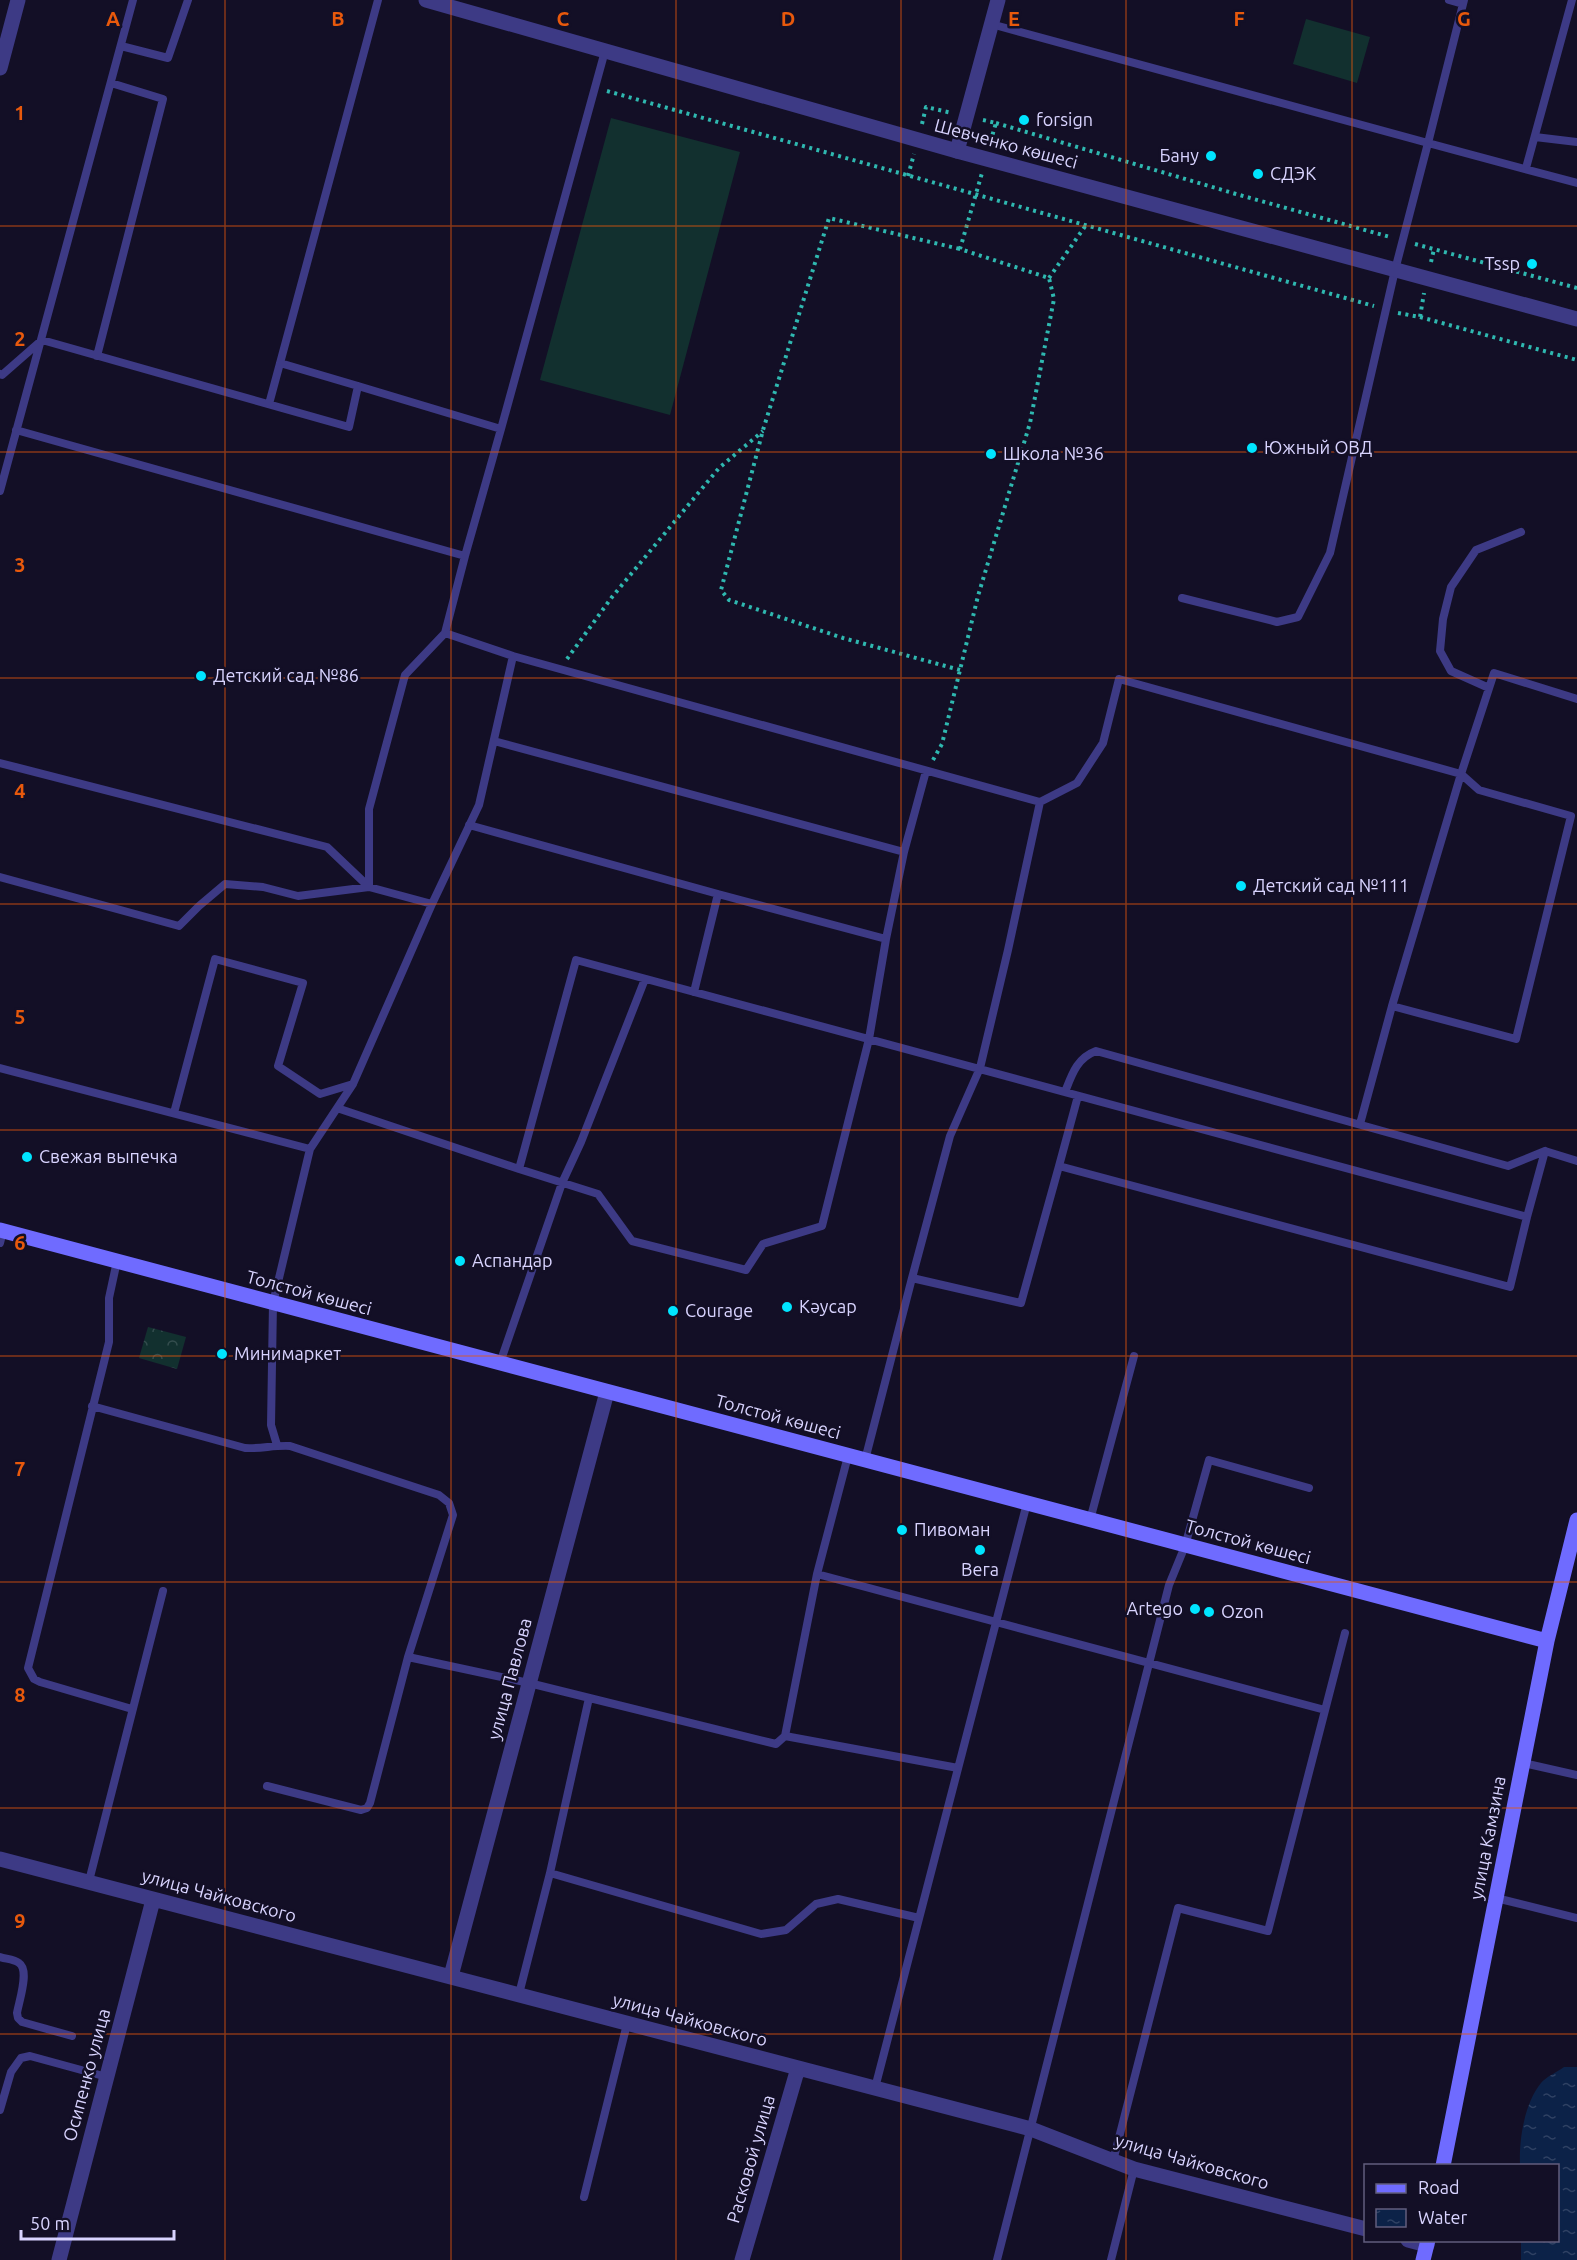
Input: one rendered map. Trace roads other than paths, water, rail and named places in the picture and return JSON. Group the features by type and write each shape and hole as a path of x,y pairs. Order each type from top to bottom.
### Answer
{"main road":[{"name":"Толстой көшесі","path":"1,1235 117,1261 1547,1641"},
{"name":"улица Камзина","path":"1443,2164 1547,1641 1577,1520"}],"street":[{"path":"0,68 10,18 18,0"},
{"name":"Шевченко көшесі","path":"426,0 957,151 1577,319"},
{"path":"957,151 998,0"},
{"name":"улица Павлова","path":"451,1976 607,1392"},
{"name":"улица Чайковского","path":"0,1859 1031,2129 1134,2169 1364,2229"},
{"name":"Осипенко улица","path":"59,2260 153,1900"},
{"name":"Расковой улица","path":"742,2260 798,2068"},
{"path":"1410,2242 1426,2249"}],"lane":[{"path":"0,491 133,0"},
{"path":"121,46 168,58 188,0"},
{"path":"269,404 378,0"},
{"path":"1182,598 1276,622 1298,616 1330,553 1395,270 1464,2 1449,0"},
{"path":"1526,168 1572,0"},
{"path":"991,24 1577,183"},
{"path":"369,887 369,809 405,675 445,633 604,51"},
{"path":"97,356 163,99 111,83"},
{"path":"1535,137 1577,142"},
{"path":"42,340 349,427 358,386"},
{"path":"0,374 2,375 42,340"},
{"path":"280,363 501,429"},
{"path":"16,430 465,555"},
{"path":"1489,688 1451,671 1440,651 1443,619 1451,587 1476,549 1521,532"},
{"path":"445,633 513,656 1040,802 1077,783 1097,753 1103,743 1119,680 1461,774 1479,790 1571,816 1516,1039 1392,1006"},
{"path":"277,1445 271,1425 273,1303 310,1149 353,1084 432,904 479,805 513,656"},
{"path":"1360,1124 1392,1006 1461,774 1494,673 1577,699"},
{"path":"494,741 904,852"},
{"path":"0,763 327,847 369,887"},
{"path":"337,1108 519,1170 598,1194 632,1241 746,1270 763,1244 822,1226 870,1039 886,939 904,852 926,771"},
{"path":"865,1460 950,1136 980,1068 1040,802"},
{"path":"469,825 886,939"},
{"path":"0,877 179,926 225,884 263,887 298,896 369,887 432,904"},
{"path":"694,992 718,894"},
{"path":"174,1113 215,959 303,983 278,1066 320,1094 353,1084"},
{"path":"519,1170 576,960 1527,1217"},
{"path":"500,1363 562,1183 581,1142 645,979"},
{"path":"1065,1092 1076,1066 1085,1054 1096,1051 1508,1166 1545,1151 1577,1161"},
{"path":"0,1068 310,1149"},
{"path":"912,1278 1021,1303 1078,1096"},
{"path":"1059,1166 1510,1287 1545,1151"},
{"path":"117,1261 109,1298 109,1342 28,1668 34,1679 40,1683 132,1709"},
{"path":"1090,1520 1134,1356"},
{"path":"93,1406 245,1448 290,1446 439,1495 449,1503 453,1515 408,1657 367,1808 362,1809 267,1786"},
{"path":"408,1657 529,1683 776,1744 785,1736 817,1574 848,1456"},
{"path":"997,2260 1169,1585 1185,1546 1209,1460 1309,1488"},
{"path":"875,2088 1027,1503"},
{"path":"817,1574 1325,1710"},
{"path":"89,1881 163,1591"},
{"path":"1113,2161 1178,1908 1268,1931 1345,1633"},
{"path":"519,1994 550,1873 589,1698"},
{"path":"785,1736 958,1768"},
{"path":"1523,1763 1577,1775"},
{"path":"550,1873 761,1934 786,1930 816,1904 838,1899 920,1918"},
{"path":"1496,1898 1577,1918"},
{"path":"0,1957 18,1962 24,1967 25,1974 18,2018 22,2022 72,2036"},
{"path":"584,2198 627,2024"},
{"path":"0,2110 10,2072 21,2058 30,2056 107,2077"},
{"path":"1111,2260 1134,2169"}],"water":[{"path":"1564,2067 1577,2067 1577,2260 1521,2260 1521,2242 1559,2242 1559,2164 1520,2164 1522,2134 1530,2101 1543,2081"}],"place":[{"name":"forsign","path":"1024,120"},
{"name":"Бану","path":"1211,156"},
{"name":"СДЭК","path":"1258,174"},
{"name":"Tssp","path":"1532,264"},
{"name":"Южный ОВД","path":"1252,448"},
{"name":"Школа №36","path":"991,454"},
{"name":"Детский сад №86","path":"201,676"},
{"name":"Детский сад №111","path":"1241,886"},
{"name":"Свежая выпечка","path":"27,1157"},
{"name":"Аспандар","path":"460,1261"},
{"name":"Кәусар","path":"787,1307"},
{"name":"Courage","path":"673,1311"},
{"name":"Минимаркет","path":"222,1354"},
{"name":"Пивоман","path":"902,1530"},
{"name":"Вега","path":"980,1550"},
{"name":"Artego","path":"1195,1609"},
{"name":"Ozon","path":"1209,1612"}]}
